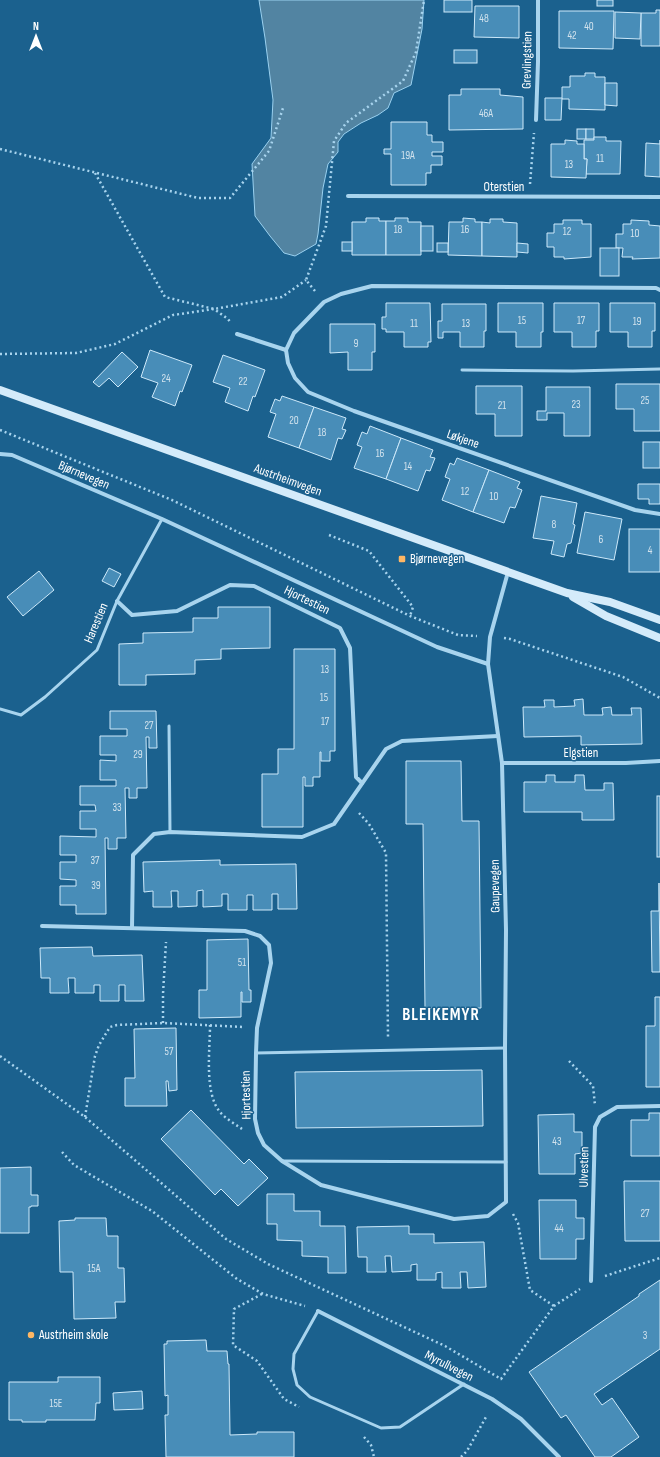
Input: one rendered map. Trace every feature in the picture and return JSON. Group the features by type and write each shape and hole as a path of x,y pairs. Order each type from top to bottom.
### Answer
{"main road":[{"name":"Austrheimvegen","path":"0,390 567,593 610,602 660,620"},
{"name":"Austrheimvegen","path":"567,593 606,616 660,638"}],"street":[{"name":"Grevlingstien","path":"536,120 538,0"},
{"name":"Oterstien","path":"348,196 660,197"},
{"path":"237,334 286,350 294,333 324,302 341,294 372,286 656,288 660,290"},
{"name":"Løkjene","path":"286,350 288,362 295,378 308,392 354,411 634,510 660,514"},
{"name":"Bjørnevegen","path":"0,454 12,454 162,518 437,647 488,664"},
{"name":"Gaupevegen","path":"506,1202 506,930 502,763 488,664 490,637 508,572"},
{"name":"Hjortestien","path":"117,601 132,615 177,611 230,584 254,586 340,628 350,648 356,777 362,783"},
{"path":"132,928 133,855 154,834 170,832 302,837 334,824 386,749 402,740 498,736"},
{"name":"Elgstien","path":"502,763 626,763 660,761"},
{"name":"Hjortestien","path":"42,926 245,932 260,936 269,945 271,962 257,1028 256,1053 255,1119 258,1133 264,1145 282,1161 321,1184 454,1219 488,1216 506,1202"},
{"path":"600,1117 617,1107 660,1106"},
{"name":"Ulvestien","path":"592,1281 595,1127 600,1117"},
{"name":"Myrullvegen","path":"318,1311 492,1399 522,1419 559,1457"}],"lane":[{"path":"462,370 573,371 660,369"},
{"name":"Harestien","path":"0,709 21,715 45,697 97,650 117,601 162,518"},
{"path":"169,726 170,832"},
{"path":"256,1053 505,1048"},
{"path":"282,1161 506,1162"},
{"path":"318,1311 294,1354 293,1369 297,1385 310,1397 381,1428 400,1427 464,1384"}],"path":[{"path":"0,354 76,353 115,344 173,315 282,297 306,280 326,226 334,141 346,124 403,81 416,52 424,0"},
{"path":"0,149 198,198 230,198 269,151 283,108"},
{"path":"529,197 536,120"},
{"path":"95,173 165,297 214,309 228,319 237,334"},
{"path":"306,280 324,302"},
{"path":"0,430 172,500 410,616 458,635 510,639 623,677 660,698"},
{"path":"329,535 369,551 413,607 410,616"},
{"path":"349,802 369,824 386,853 388,1050"},
{"path":"163,1023 166,929"},
{"path":"85,1117 95,1056 110,1027 117,1025 163,1023 257,1028"},
{"path":"210,1025 209,1087 212,1100 220,1113 247,1132 258,1133"},
{"path":"0,1056 85,1117 226,1239 268,1264 445,1346 501,1379 554,1306 592,1281 660,1258"},
{"path":"569,1062 593,1086 594,1103 600,1117"},
{"path":"62,1152 74,1166 152,1211 237,1279 262,1294 318,1311"},
{"path":"506,1202 518,1222 530,1290 554,1306"},
{"path":"234,1309 262,1294"},
{"path":"461,1457 467,1451 486,1417"}],"water":[{"path":"259,0 424,0 422,29 411,85 394,93 388,108 344,134 338,142 338,152 328,164 323,188 316,244 295,256 284,253 255,216 252,164 271,138 273,100"}],"building":[{"path":"444,0 472,0 472,12 444,12"},
{"path":"597,0 613,0 613,6 597,6"},
{"path":"475,6 519,6 519,38 474,37"},
{"path":"656,10 660,10 660,46 641,46 641,13 656,13"},
{"path":"559,11 614,11 613,49 559,48"},
{"path":"615,12 641,13 640,39 615,38"},
{"path":"454,50 477,50 477,63 454,63"},
{"path":"585,73 595,73 595,77 605,77 605,110 569,109 569,99 562,99 562,87 570,87 570,76 585,76"},
{"path":"605,83 617,83 617,106 605,105"},
{"path":"461,89 500,89 500,95 523,97 523,129 449,130 449,95 461,95"},
{"path":"545,98 562,98 561,120 545,120"},
{"path":"391,122 427,122 427,135 432,135 432,142 443,142 443,152 432,152 432,156 442,156 442,165 431,165 431,173 426,173 426,185 391,185 391,154 384,154 384,149 391,149"},
{"path":"577,129 586,129 586,139 577,139"},
{"path":"586,129 594,129 594,139 586,139"},
{"path":"594,137 606,137 606,141 621,141 620,174 586,174 587,159 584,159 584,140 594,140"},
{"path":"565,140 577,141 577,144 584,144 584,159 587,159 586,178 551,177 551,144 565,144"},
{"path":"646,143 660,144 660,177 645,176"},
{"path":"366,218 379,218 379,221 386,221 386,255 352,255 352,222 366,222"},
{"path":"395,218 408,218 408,222 421,222 421,255 386,255 386,221 395,221"},
{"path":"463,218 475,219 475,222 482,222 482,256 448,255 449,222 463,222"},
{"path":"490,219 503,219 503,222 517,223 517,257 482,256 482,222 490,223"},
{"path":"563,220 582,220 582,224 591,224 591,257 564,259 564,257 554,257 554,247 547,247 547,233 554,233 554,224 563,224"},
{"path":"631,220 649,221 649,225 660,226 660,258 632,259 633,257 622,257 623,248 616,248 616,234 623,234 623,224 631,224"},
{"path":"421,226 433,226 433,251 421,251"},
{"path":"342,242 352,242 352,251 342,251"},
{"path":"437,243 448,243 448,252 437,252"},
{"path":"517,243 528,244 528,253 517,252"},
{"path":"600,248 619,248 619,276 600,276"},
{"path":"386,303 430,303 431,342 428,342 428,347 404,347 404,332 386,332 386,329 382,329 382,317 386,317"},
{"path":"498,303 543,303 543,332 541,332 541,347 516,347 516,332 498,332"},
{"path":"554,303 599,303 599,331 596,331 596,347 572,347 572,332 554,332"},
{"path":"610,303 655,303 655,331 652,331 652,347 628,347 628,332 610,332"},
{"path":"442,304 486,304 486,331 484,331 484,347 460,347 460,332 443,332 443,338 438,338 438,321 442,321"},
{"path":"330,324 375,324 375,352 372,352 372,370 348,370 348,352 330,353"},
{"path":"150,350 192,365 175,406 152,397 158,383 141,377"},
{"path":"122,352 138,367 118,387 109,378 99,387 93,382"},
{"path":"223,355 265,370 248,411 225,402 230,388 213,382"},
{"path":"616,384 660,384 660,431 634,431 634,409 616,409"},
{"path":"476,386 522,386 522,436 495,436 495,414 476,414"},
{"path":"546,387 590,387 590,436 564,436 564,413 547,413 547,420 537,420 537,411 546,411"},
{"path":"282,396 314,407 299,448 268,437 276,414 270,412 275,399 280,401"},
{"path":"314,407 346,418 342,429 346,430 342,439 338,438 331,460 299,448"},
{"path":"370,426 401,438 386,479 354,468 362,447 357,445 362,432 367,434"},
{"path":"401,438 433,450 430,457 435,458 430,471 426,470 418,491 386,479"},
{"path":"643,442 660,442 660,468 643,468"},
{"path":"457,458 489,470 473,512 442,500 450,479 445,477 450,463 454,465"},
{"path":"489,470 520,482 517,488 522,490 515,508 510,507 504,523 473,512"},
{"path":"638,484 660,484 660,504 649,504 649,499 638,499"},
{"path":"541,496 577,503 573,524 575,525 571,543 567,544 564,557 551,554 554,541 533,538"},
{"path":"585,512 622,519 614,560 577,553"},
{"path":"629,529 660,529 660,572 629,572"},
{"path":"109,568 121,574 114,587 102,581"},
{"path":"39,571 54,590 23,616 7,597"},
{"path":"218,607 270,607 270,648 221,649 221,659 195,660 195,674 146,675 146,685 119,685 119,644 143,643 143,633 193,632 193,618 218,618"},
{"path":"294,649 335,649 335,751 330,751 330,761 321,761 320,752 320,777 313,777 313,786 305,786 305,777 303,777 303,827 262,827 262,774 278,774 278,749 294,749"},
{"path":"583,699 584,715 603,715 602,708 611,707 612,715 632,715 631,708 641,708 642,744 581,745 581,736 524,737 523,707 545,707 544,700 554,700 554,707 575,706 574,700"},
{"path":"110,711 156,711 157,748 149,748 149,737 146,737 147,788 137,788 137,798 129,798 129,788 125,788 126,838 117,838 117,849 108,849 108,838 105,838 106,914 76,914 76,905 60,905 60,886 76,886 76,880 60,879 60,862 76,862 76,855 60,855 60,836 96,837 96,829 80,829 80,811 96,811 95,805 80,805 80,786 116,786 116,780 100,780 100,760 116,761 116,755 100,755 100,736 127,736 127,729 110,729"},
{"path":"406,761 461,761 462,821 479,821 481,1008 425,1008 423,824 406,824"},
{"path":"546,775 555,775 555,782 575,782 575,775 584,775 585,790 604,790 604,783 613,783 614,820 582,820 582,812 524,812 524,782 546,782"},
{"path":"657,796 660,796 660,857 657,857"},
{"path":"220,860 220,865 296,864 297,909 278,909 278,894 272,894 272,910 253,910 253,895 247,895 247,910 228,910 228,894 222,894 222,906 203,907 203,890 197,891 197,906 178,907 178,891 171,891 172,907 153,907 153,891 144,892 143,862"},
{"path":"659,883 660,972 652,972 651,911 659,911"},
{"path":"248,939 249,990 251,990 251,1002 242,1002 241,992 241,1017 199,1018 199,990 207,990 207,940"},
{"path":"92,947 93,956 142,955 144,1001 125,1001 125,985 119,985 119,1001 100,1001 100,985 94,985 94,993 75,993 75,978 68,978 69,993 50,993 50,978 41,978 40,948"},
{"path":"655,997 660,997 660,1087 646,1087 646,1026 655,1026"},
{"path":"176,1028 177,1090 169,1091 168,1081 166,1081 167,1106 125,1106 125,1078 135,1078 134,1029"},
{"path":"482,1070 483,1126 296,1128 295,1072"},
{"path":"191,1110 244,1164 249,1159 268,1178 238,1206 221,1189 215,1195 161,1139"},
{"path":"649,1113 660,1113 660,1156 631,1156 631,1120 649,1120"},
{"path":"574,1114 574,1132 582,1132 582,1153 575,1154 575,1174 539,1174 538,1115"},
{"path":"31,1167 31,1195 38,1195 38,1206 29,1207 29,1233 0,1233 0,1168"},
{"path":"624,1181 660,1181 660,1241 625,1241"},
{"path":"267,1194 294,1194 294,1211 320,1211 320,1226 345,1226 346,1273 328,1273 328,1257 302,1256 302,1241 277,1240 277,1224 267,1224"},
{"path":"539,1200 576,1200 576,1218 584,1218 584,1239 576,1239 576,1259 540,1259"},
{"path":"75,1218 106,1218 107,1236 118,1236 118,1268 124,1268 125,1302 115,1302 116,1318 74,1319 73,1272 60,1272 59,1221 75,1220"},
{"path":"409,1226 409,1234 434,1234 434,1243 484,1242 486,1287 468,1288 467,1272 460,1272 461,1288 442,1288 442,1272 436,1273 436,1280 417,1280 417,1264 411,1265 411,1271 392,1272 391,1256 385,1256 386,1272 367,1272 367,1257 358,1257 357,1227"},
{"path":"660,1280 660,1349 594,1394 602,1405 612,1398 639,1437 611,1457 595,1457 566,1415 561,1418 529,1372"},
{"path":"206,1340 207,1351 227,1351 229,1364 230,1435 257,1434 257,1432 294,1432 294,1457 166,1457 165,1415 168,1415 168,1395 165,1396 164,1344 167,1344 167,1341"},
{"path":"58,1377 100,1377 100,1403 96,1403 95,1420 46,1420 46,1422 22,1422 22,1420 9,1420 9,1382 58,1382"},
{"path":"142,1391 143,1409 114,1410 113,1393"}],"place":[{"name":"Bjørnevegen","path":"402,559"},
{"name":"Austrheim skole","path":"31,1335"}],"district":[{"name":"BLEIKEMYR","path":"441,1015"}]}
